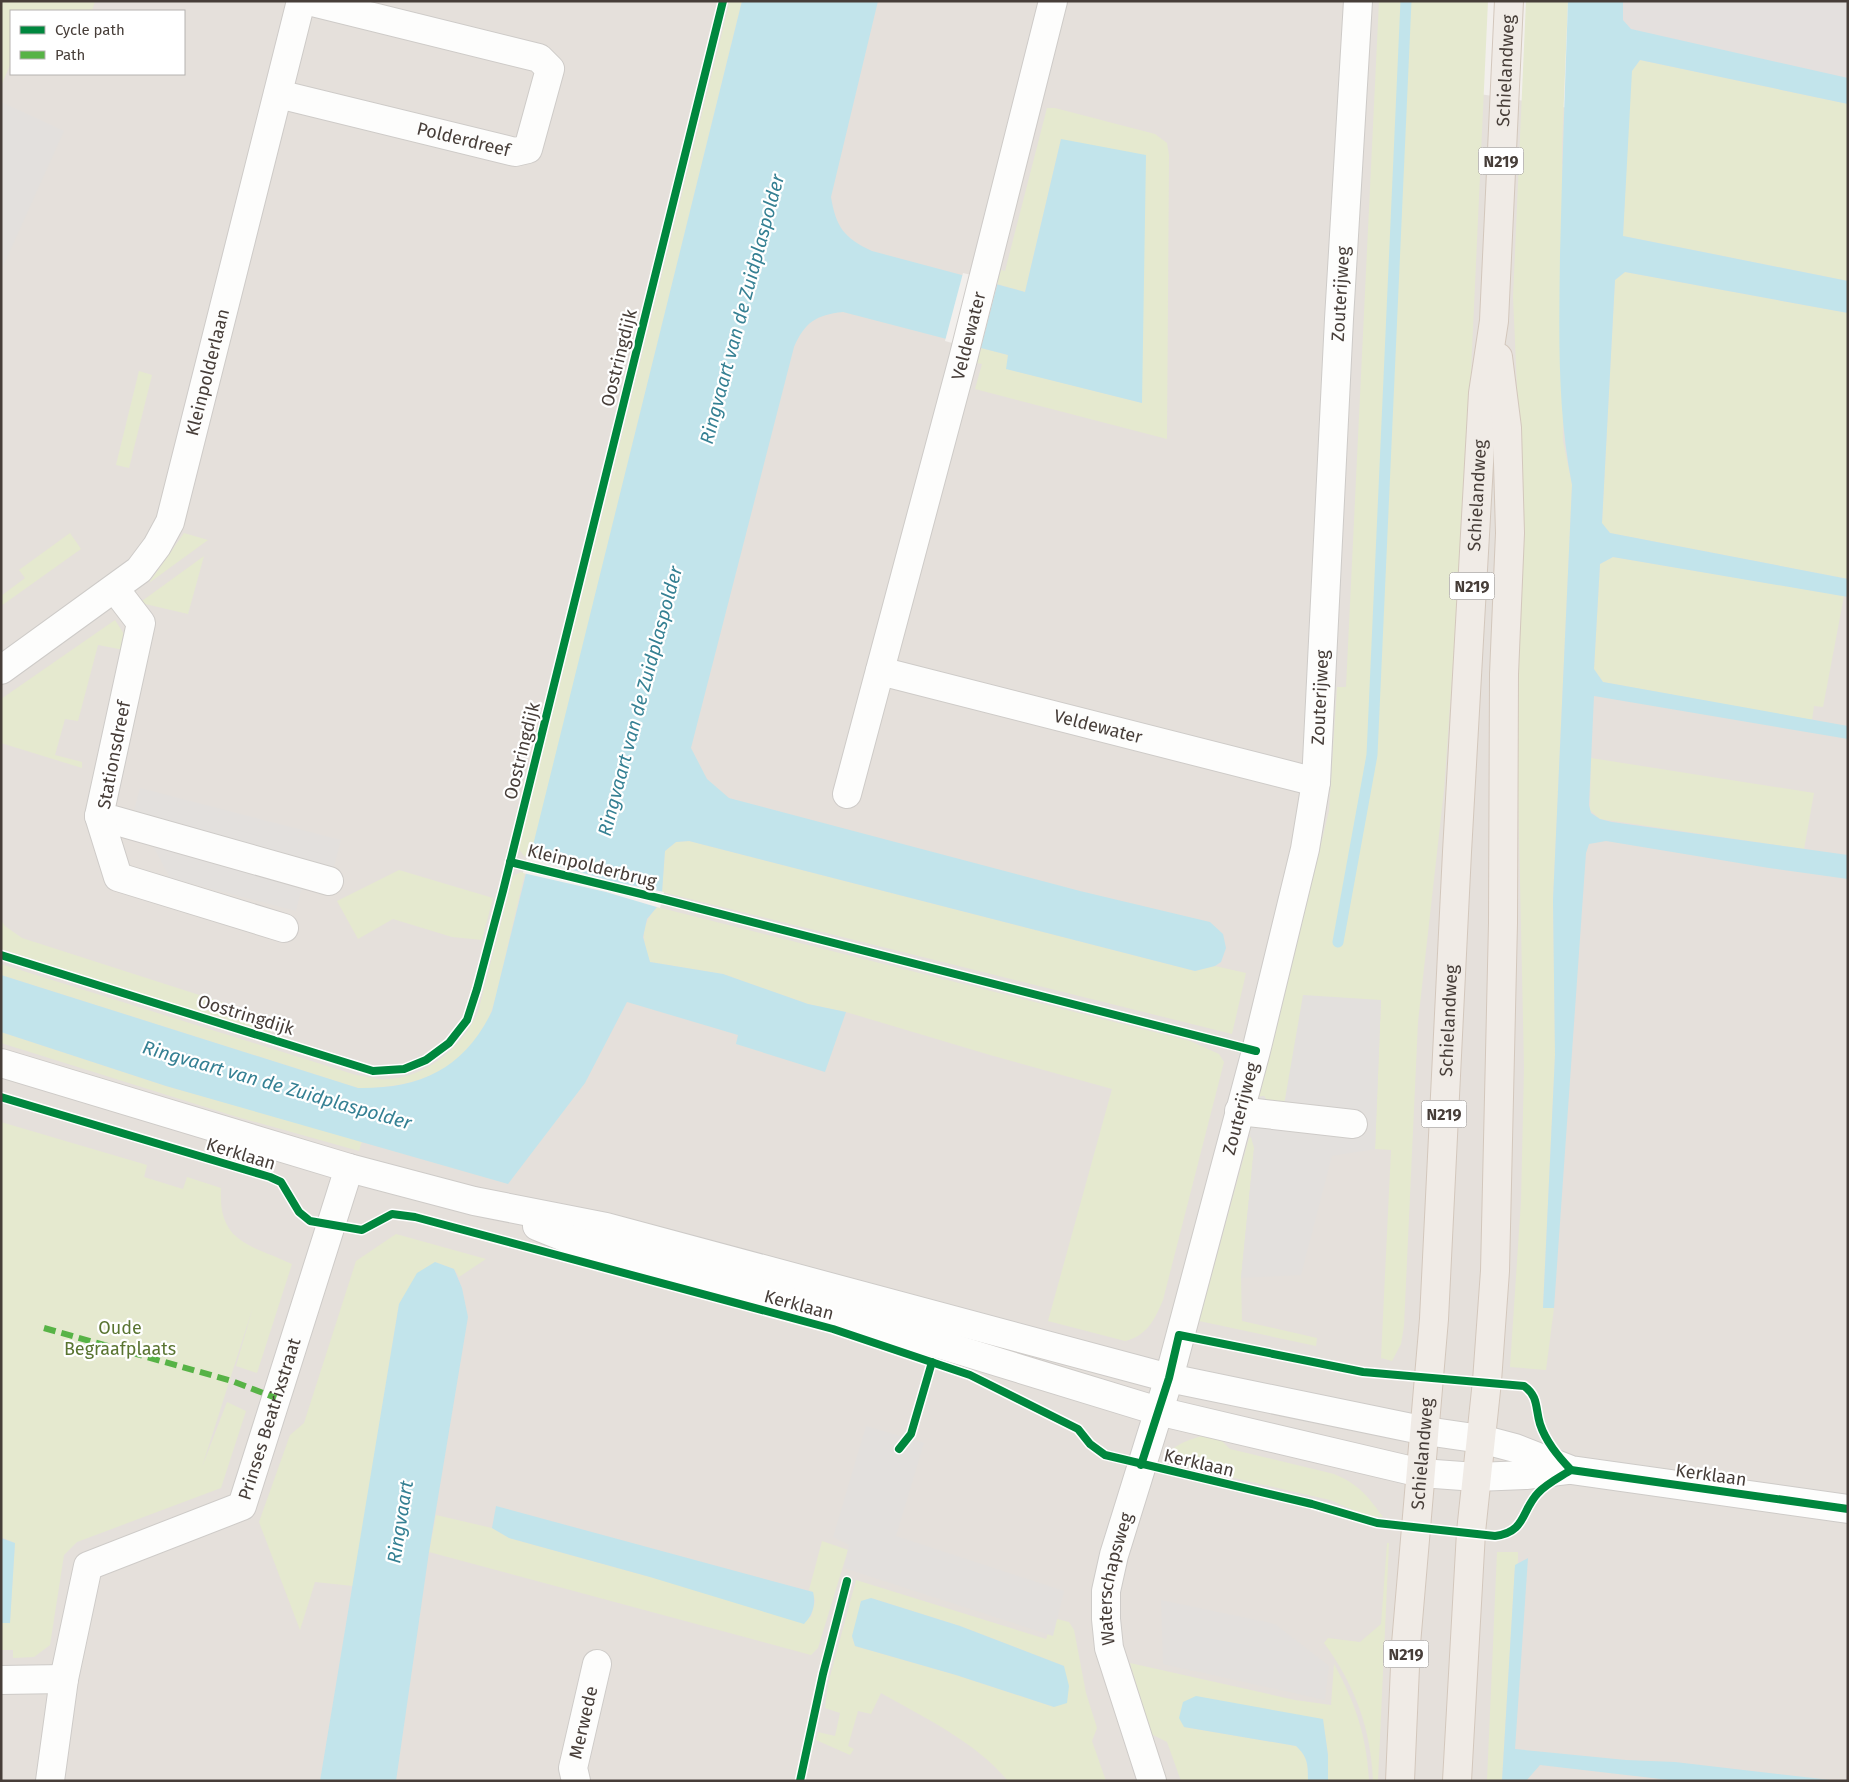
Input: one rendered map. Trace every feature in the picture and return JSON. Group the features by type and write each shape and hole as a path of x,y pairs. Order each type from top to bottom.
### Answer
{"main road":[{"name":"Schielandweg","path":"1400,1781 1406,1644 1426,1431 1434,1319 1457,842 1483,403 1494,321 1508,1"},
{"name":"Schielandweg","path":"1457,1781 1476,1477 1495,1271 1502,942 1504,674 1510,534 1507,428 1494,321"}],"street":[{"name":"Kleinpolderlaan","path":"1,670 139,570 157,546 170,522 301,1"},
{"name":"Polderdreef","path":"278,94 515,152 528,149 550,69 539,58 308,1"},
{"name":"Veldewater","path":"847,794 963,359 985,265 1053,1"},
{"name":"Zouterijweg","path":"1169,1378 1306,849 1316,782 1339,319 1358,1"},
{"name":"Stationsdreef","path":"115,589 141,623 99,816 329,881"},
{"name":"Veldewater","path":"880,671 1316,782"},
{"path":"99,816 118,876 284,928"},
{"name":"Kerklaan","path":"1,1064 349,1168 474,1201 606,1227 1169,1378 1426,1431 1481,1439 1515,1448 1571,1470 1848,1509"},
{"path":"1239,1111 1353,1124"},
{"name":"Prinses Beatrixstraat","path":"50,1781 64,1679 88,1566 242,1506 349,1168"},
{"name":"Kerklaan","path":"474,1201 574,1241 922,1338 1158,1411 1421,1473 1476,1477 1526,1475 1571,1470"},
{"name":"Waterschapsweg","path":"1152,1781 1109,1648 1106,1591 1114,1555 1169,1378"},
{"name":"Merwede","path":"576,1781 573,1768 597,1664"},
{"path":"1,1680 64,1679"}],"shaded area":[{"path":"1,1 1437,1 1435,87 1848,152 1848,1781 1,1781"},
{"path":"1597,1 1848,1 1848,162 1591,128"},
{"path":"1,102 64,131 1,271"},
{"path":"140,788 341,840 332,874 301,891 296,911 170,878 134,810"},
{"path":"1303,995 1381,1000 1375,1149 1332,1156 1301,1275 1241,1278 1254,1148 1250,1134 1254,1114 1259,1097 1264,1096 1269,1104 1284,1105"},
{"path":"866,1426 924,1443 896,1536 1064,1591 1053,1636 844,1568 849,1545 833,1537"},
{"path":"1161,1600 1275,1624 1329,1666 1325,1700 1163,1664"}],"green space":[{"path":"1,1 95,1 92,10 10,10 10,65 1,86"},
{"path":"730,1 742,1 534,844 530,857 524,856 519,849"},
{"path":"1379,1 1488,1 1466,481 1444,790 1418,1022 1404,1326 1401,1344 1392,1361 1381,1358 1391,1150 1375,1149 1381,1000 1284,1105 1269,1104 1264,1096 1259,1097 1329,811 1337,687 1346,687"},
{"path":"1526,1 1568,1 1562,145 1563,441 1572,485 1553,900 1555,1055 1543,1307 1554,1308 1546,1370 1510,1367 1521,1201 1524,1067 1516,696 1521,479 1513,297"},
{"path":"1640,60 1848,104 1848,281 1623,236 1631,72"},
{"path":"1047,108 1055,108 1155,134 1167,143 1169,155 1167,439 975,389 982,364 977,363 981,348 1008,355 1007,369 1142,403 1061,139 1025,292 997,284 1001,270 1005,271"},
{"path":"1625,272 1848,313 1848,579 1610,533 1602,524 1615,280"},
{"path":"139,371 152,375 129,468 116,465"},
{"path":"70,533 81,549 1,606 1,596 25,578 19,570"},
{"path":"184,533 208,540 149,583"},
{"path":"204,556 188,614 145,604 142,601"},
{"path":"1613,557 1844,596 1823,707 1814,706 1812,720 1603,682 1594,669 1600,564"},
{"path":"115,620 124,634 124,650 98,645 78,721 65,719 55,755 82,762 82,768 1,743 1,699"},
{"path":"1591,758 1814,793 1804,849 1600,819 1590,810"},
{"path":"689,841 1195,971 1215,966 1246,973 1232,1034 662,892 665,851 676,842"},
{"path":"399,870 493,898 482,940 452,937 393,919 358,939 337,901"},
{"path":"521,872 525,873 498,990 481,1034 457,1060 442,1070 427,1077 393,1086 358,1088 1,975 1,964 356,1075 379,1079 395,1078 425,1069 451,1050 471,1026 478,1012 513,876"},
{"path":"657,907 1190,1041 1219,1054 1224,1062 1163,1300 1157,1314 1145,1331 1133,1339 1125,1341 1048,1321 1112,1089 846,1012 808,1004 723,974 650,962 645,946 644,933 651,914"},
{"path":"1,920 5,926 22,938 274,1019 270,1034 1,949"},
{"path":"1,1032 166,1086 362,1141 359,1151 234,1116 1,1043"},
{"name":"Oude Begraafplaats","path":"1,1122 147,1165 144,1177 183,1189 187,1177 221,1188 221,1206 231,1231 250,1246 292,1264 257,1373 236,1366 253,1307 202,1467 227,1402 246,1411 221,1488 77,1542 64,1555 50,1645 34,1657 13,1658 13,1650 1,1650 1,1623 10,1623 15,1543 1,1537"},
{"path":"1263,1133 1254,1149 1241,1278 1242,1321 1317,1338 1316,1346 1199,1321 1249,1138"},
{"path":"396,1234 486,1259 459,1277 454,1269 435,1262 399,1304 353,1586 315,1582 300,1630 259,1522 290,1435 304,1423 356,1261"},
{"path":"1209,1434 1216,1435 1230,1449 1334,1474 1362,1491 1383,1517 1367,1516 1330,1500 1165,1462 1167,1456 1177,1446"},
{"path":"436,1515 492,1528 509,1538 650,1577 811,1617 815,1601 813,1592 809,1590 822,1541 848,1550 818,1648 811,1655 429,1552"},
{"path":"1387,1543 1389,1543 1378,1781 1373,1781 1369,1743 1353,1691 1324,1643 1328,1638 1360,1642 1381,1624"},
{"path":"1497,1552 1518,1552 1518,1563 1515,1566 1502,1781 1487,1781"},
{"path":"856,1580 1046,1639 1053,1618 1069,1622 1074,1630 1086,1693 1097,1728 1092,1741 1106,1781 1008,1781 981,1754 949,1732 881,1693 871,1714 858,1711 848,1746 854,1749 850,1755 816,1740 818,1732 835,1736 840,1713 825,1708 828,1684","holes":["871,1598 960,1626 1064,1666 1054,1707 956,1675 855,1646 852,1636"]},
{"path":"1130,1663 1295,1700 1331,1705 1334,1664 1359,1720 1366,1750 1369,1781 1328,1781 1328,1755 1323,1719 1184,1727 1296,1746 1303,1754 1306,1762 1308,1781 1181,1781 1167,1742 1151,1734"}],"water":[{"name":"Ringvaart van de Zuidplaspolder","path":"742,1 878,1 831,197 836,216 843,230 854,241 872,251 1025,292 1061,139 1146,155 1142,403 1006,369 1008,355 843,312 825,315 812,321 802,331 794,347 691,748 707,779 729,798 1080,891 1210,922 1223,934 1226,948 1221,962 1215,966 1195,971 689,841 676,842 665,851 662,892 657,907 647,919 643,937 650,962 723,974 808,1004 846,1012 825,1072 736,1044 738,1035 627,1002 585,1083 508,1184 166,1086 1,1032 1,975 358,1088 401,1085 438,1072 468,1048 481,1031 492,1011"},
{"path":"1568,1 1623,1 1623,20 1631,29 1848,78 1848,104 1640,60 1632,71 1623,236 1848,281 1848,313 1625,272 1615,280 1602,523 1610,533 1848,579 1848,597 1613,557 1600,564 1594,669 1603,682 1848,726 1848,739 1594,696 1589,805 1591,813 1600,819 1612,822 1848,855 1848,879 1606,841 1589,844 1586,853 1554,1308 1543,1308 1555,1055 1553,900 1572,485 1561,399 1559,342"},
{"name":"Ringvaart","path":"435,1262 454,1269 462,1288 468,1317 429,1552 396,1781 320,1781 399,1304 417,1273"},
{"path":"496,1506 813,1592 813,1609 810,1617 804,1624 650,1577 509,1538 492,1528"},
{"path":"1,1538 15,1543 10,1623 1,1623"},
{"path":"1528,1558 1515,1749 1626,1760 1675,1762 1839,1781 1678,1781 1540,1765 1526,1781 1502,1781 1515,1565"},
{"path":"871,1598 960,1626 1064,1666 1069,1686 1067,1703 1054,1707 956,1675 855,1646 852,1636 861,1601"},
{"path":"1196,1696 1323,1719 1328,1755 1328,1781 1308,1781 1306,1762 1303,1754 1296,1746 1184,1727 1179,1718 1183,1702"}],"pier":[{"path":"963,273 998,281 980,351 945,341"},
{"path":"527,857 611,881 664,892 660,908 606,892 523,873"}],"waterway":[{"path":"1338,942 1372,755 1406,1"}],"marked path":[{"path":"44,1328 232,1381 276,1398"}],"cycle path":[{"name":"Oostringdijk","path":"1,955 373,1071 404,1069 426,1060 449,1043 467,1020 503,891 723,1"},
{"name":"Kleinpolderbrug","path":"510,862 1256,1051"},
{"path":"1,1097 270,1177 281,1182 299,1212 310,1221 362,1230 392,1214 415,1217 833,1329 970,1375 1078,1429 1090,1444 1105,1455 1312,1504 1377,1523 1495,1536 1505,1534 1518,1525 1541,1490 1571,1470"},
{"path":"1141,1465 1169,1378 1179,1335 1363,1372 1524,1386 1532,1394 1536,1403 1540,1424 1549,1443 1571,1470 1848,1509"},
{"path":"899,1449 911,1434 932,1362"},
{"path":"800,1781 823,1674 847,1581"}]}
